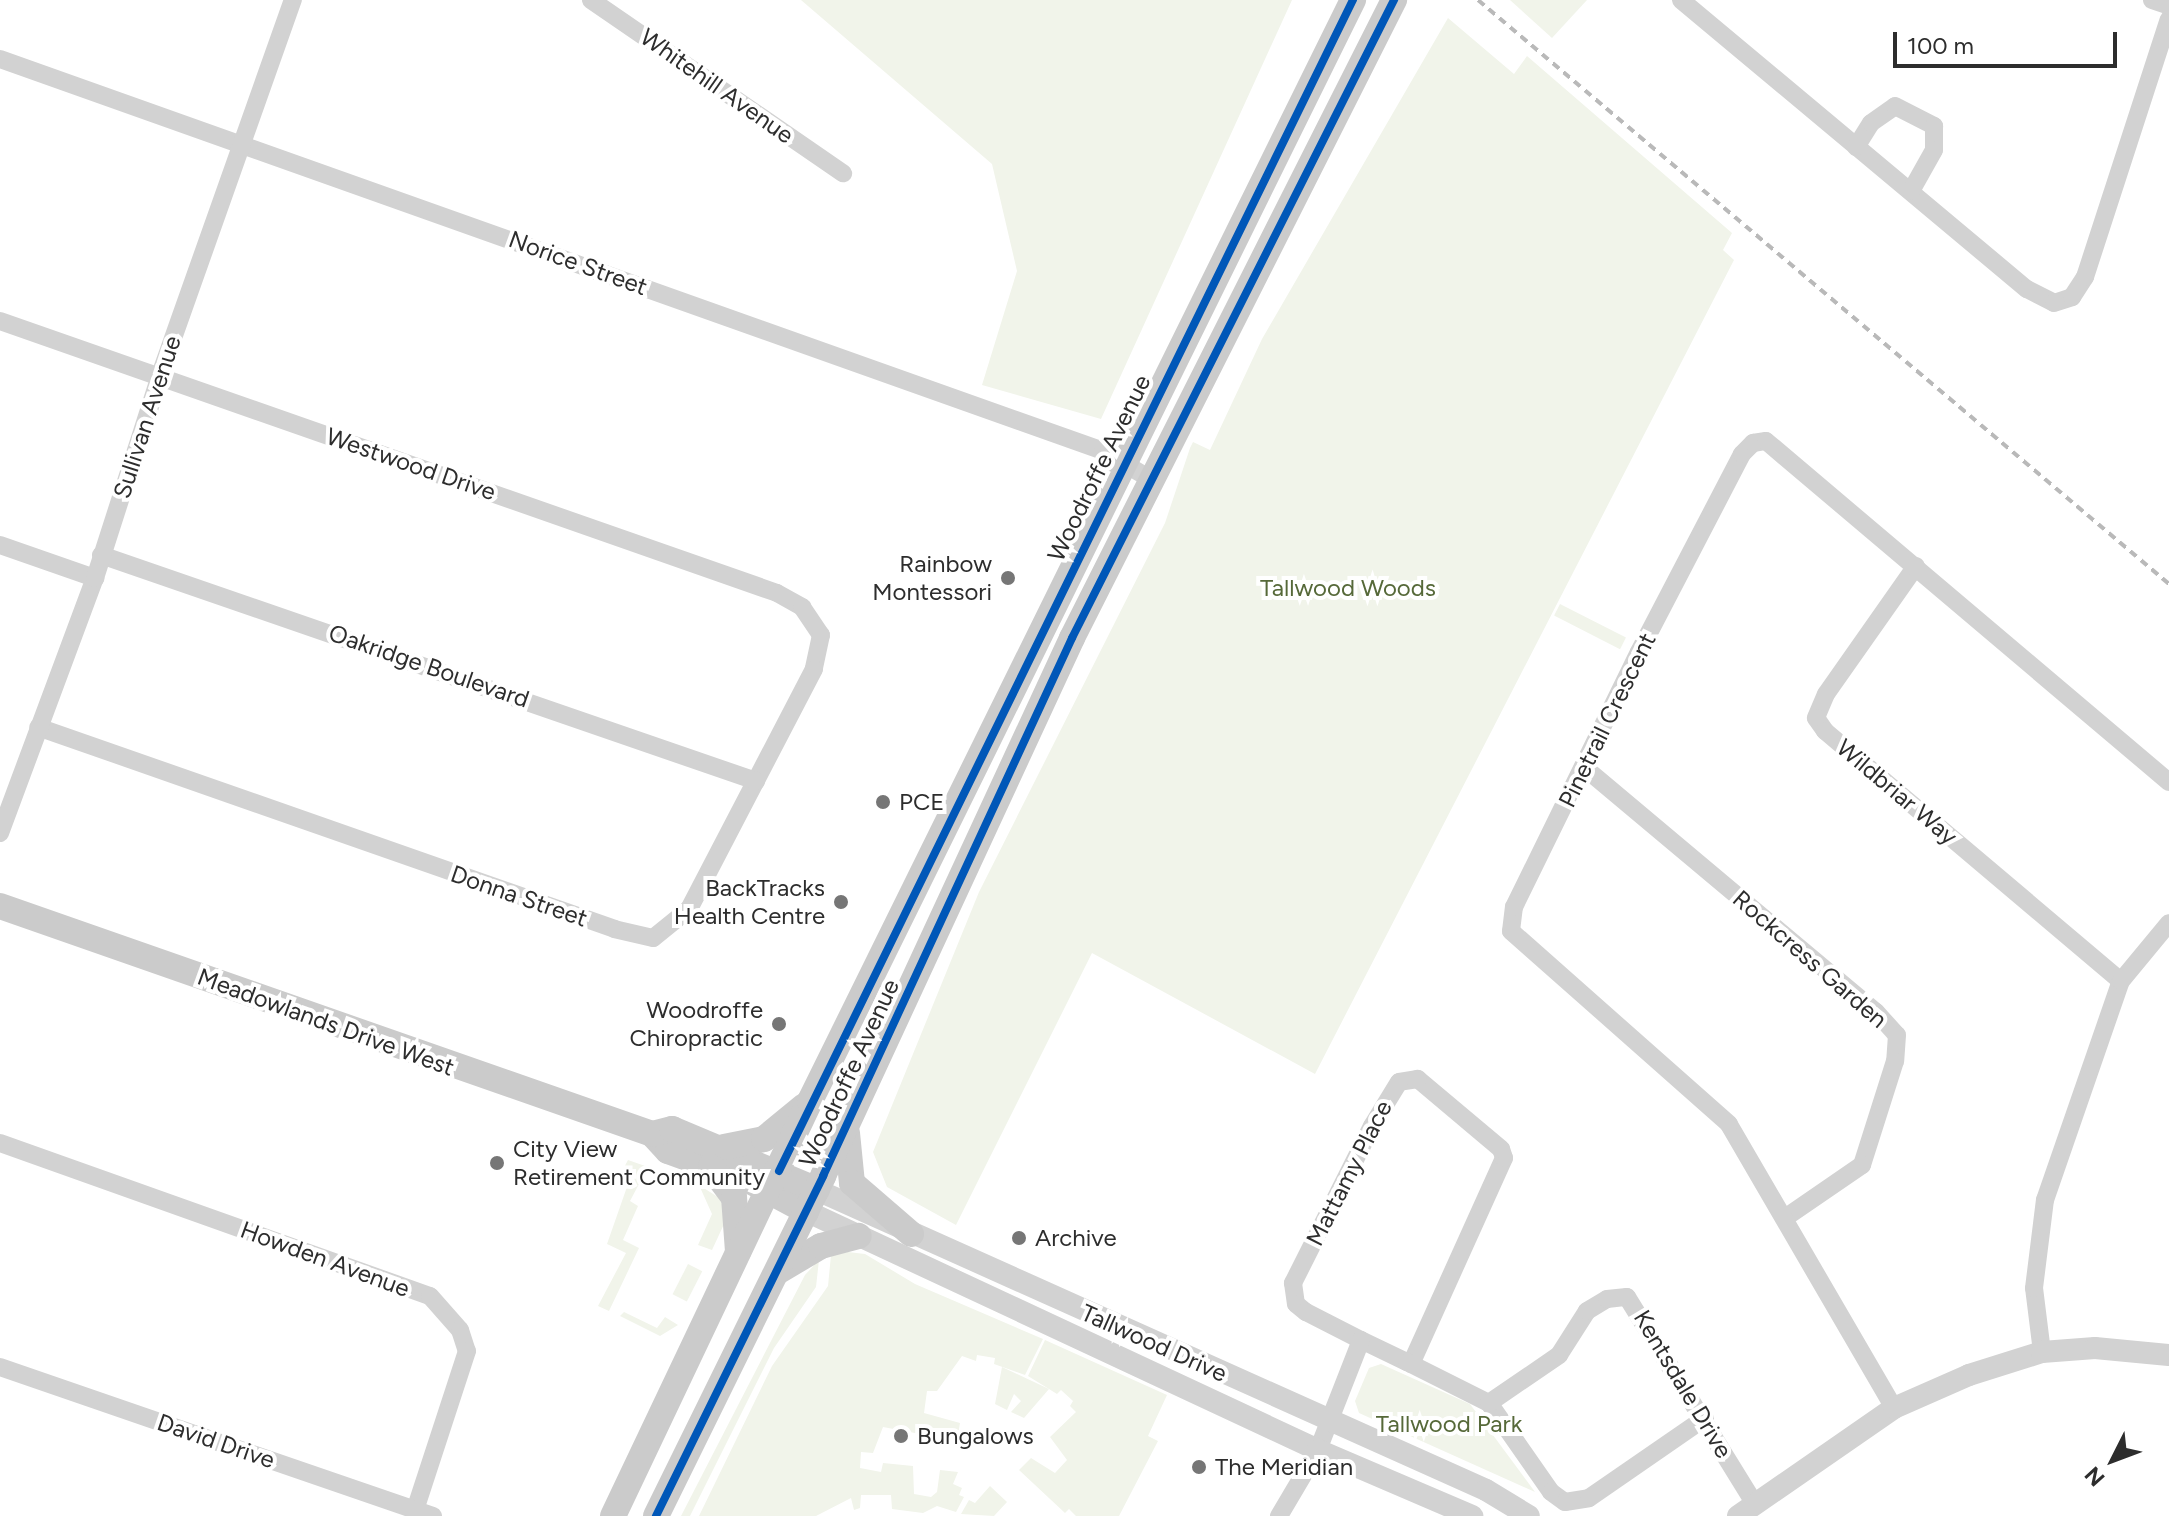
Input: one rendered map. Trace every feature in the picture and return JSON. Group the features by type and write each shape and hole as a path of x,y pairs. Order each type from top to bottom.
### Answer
{"main road":[{"name":"Woodroffe Avenue","path":"656,1516 847,1126 1152,480 1394,0"},
{"name":"Woodroffe Avenue","path":"613,1516 810,1101 1348,10"},
{"path":"1348,10 1375,37"},
{"name":"Meadowlands Drive West","path":"0,906 652,1134 672,1129 717,1156 774,1181"},
{"path":"738,1252 734,1197 717,1156 764,1139 810,1101"},
{"path":"847,1126 852,1183 911,1234"},
{"name":"Tallwood Drive","path":"774,1181 811,1201"},
{"path":"777,1272 821,1246 859,1236"}],"street":[{"name":"Sullivan Avenue","path":"0,833 95,578 160,375 293,0"},
{"name":"Whitehill Avenue","path":"591,0 843,173"},
{"path":"1681,0 2027,289 2054,303 2072,297 2085,277 2169,19"},
{"path":"2152,0 2169,6"},
{"name":"Norice Street","path":"0,59 241,141 1123,463 1152,480"},
{"path":"1856,147 1871,123 1895,106 1934,126 1934,150 1911,191"},
{"name":"Westwood Drive","path":"0,321 777,593 815,620"},
{"name":"Pinetrail Crescent","path":"1894,1408 1785,1218 1714,1107 1511,931 1514,907 1585,768 1639,652 1753,443 1766,441 2169,782"},
{"path":"0,545 95,578"},
{"name":"Oakridge Boulevard","path":"101,555 756,781"},
{"name":"Wildbriar Way","path":"1916,566 1826,694 1816,718 1825,731 2121,981"},
{"name":"Donna Street","path":"38,727 615,929 653,938 689,909 814,669 821,635 815,620"},
{"name":"Rockcress Garden","path":"1585,768 1876,1012 1897,1035 1895,1061 1862,1165 1785,1218"},
{"path":"2042,1352 2034,1288 2045,1200 2121,981 2169,923"},
{"name":"Mattamy Place","path":"1411,1364 1504,1158 1501,1149 1418,1079 1399,1082 1392,1090 1291,1293 1306,1312 1489,1403 1551,1492 1578,1504 1705,1418"},
{"name":"Howden Avenue","path":"0,1143 430,1296 460,1330 467,1351 424,1513"},
{"name":"Tallwood Drive","path":"811,1201 911,1234 1486,1490 1529,1516"},
{"name":"Tallwood Drive","path":"811,1201 859,1236 1318,1450 1472,1516"},
{"name":"Kentsdale Drive","path":"1489,1403 1559,1355 1587,1311 1607,1299 1627,1297 1705,1418 1746,1512"},
{"path":"1279,1516 1318,1450 1361,1340"},
{"path":"1746,1512 1894,1408 1969,1375 2042,1352 2095,1348 2169,1355"},
{"name":"David Drive","path":"0,1367 424,1513"}],"green space":[{"path":"801,0 1292,0 1101,419 982,385 1017,271 992,164"},
{"path":"1510,0 1587,0 1552,38"},
{"name":"Tallwood Woods","path":"1448,18 1514,74 1527,56 1732,233 1723,250 1734,260 1315,1074 1092,953 956,1225 887,1187 873,1152 979,892 1165,523 1193,442 1210,450 1262,339"},
{"path":"1560,604 1626,638 1620,649 1554,616"},
{"path":"628,1160 648,1167 630,1201 638,1206 623,1240 639,1248 609,1311 598,1306 626,1253 607,1244 628,1184 620,1175"},
{"path":"699,1185 721,1199 725,1222 712,1250 698,1245 712,1214"},
{"path":"848,1252 865,1254 915,1284 1043,1339 1025,1375 994,1364 995,1358 977,1355 976,1361 962,1356 937,1391 927,1391 924,1413 960,1423 957,1441 883,1427 873,1453 861,1452 860,1468 881,1472 883,1463 913,1466 914,1494 931,1497 937,1492 940,1470 958,1472 953,1484 962,1488 959,1495 964,1497 956,1512 937,1506 923,1513 892,1509 891,1495 861,1495 860,1508 854,1510 851,1498 816,1516 699,1516 772,1366 828,1286 831,1255"},
{"path":"819,1260 816,1287 774,1348 690,1516 681,1516 805,1275"},
{"path":"688,1264 702,1271 687,1302 673,1294"},
{"path":"624,1312 657,1328 665,1317 678,1325 660,1336 620,1316"},
{"path":"1045,1340 1167,1395 1148,1436 1158,1441 1119,1516 1076,1516 1069,1509 1065,1513 1019,1470 1031,1458 1055,1473 1067,1460 1050,1437 1076,1412 1070,1406 1073,1401 1061,1390 1057,1394 1028,1376"},
{"name":"Tallwood Park","path":"1381,1364 1470,1404 1535,1492 1359,1413 1355,1401 1369,1368"},
{"path":"1002,1367 1049,1389 1024,1418 1011,1412 1021,1401 1014,1394 1007,1410 995,1404"},
{"path":"990,1486 1007,1502 994,1516 961,1514 969,1500 975,1503"}],"railway":[{"path":"1478,0 2169,584"}],"cycle path":[{"path":"779,1171 1353,0"},
{"path":"656,1516 823,1176 1072,638 1394,0"}],"place":[{"name":"Rainbow Montessori","path":"1008,578"},
{"name":"PCE","path":"883,802"},
{"name":"BackTracks Health Centre","path":"841,902"},
{"name":"Woodroffe Chiropractic","path":"779,1024"},
{"name":"City View Retirement Community","path":"497,1163"},
{"name":"Archive","path":"1019,1238"},
{"name":"Bungalows","path":"901,1436"},
{"name":"The Meridian","path":"1199,1467"}]}
